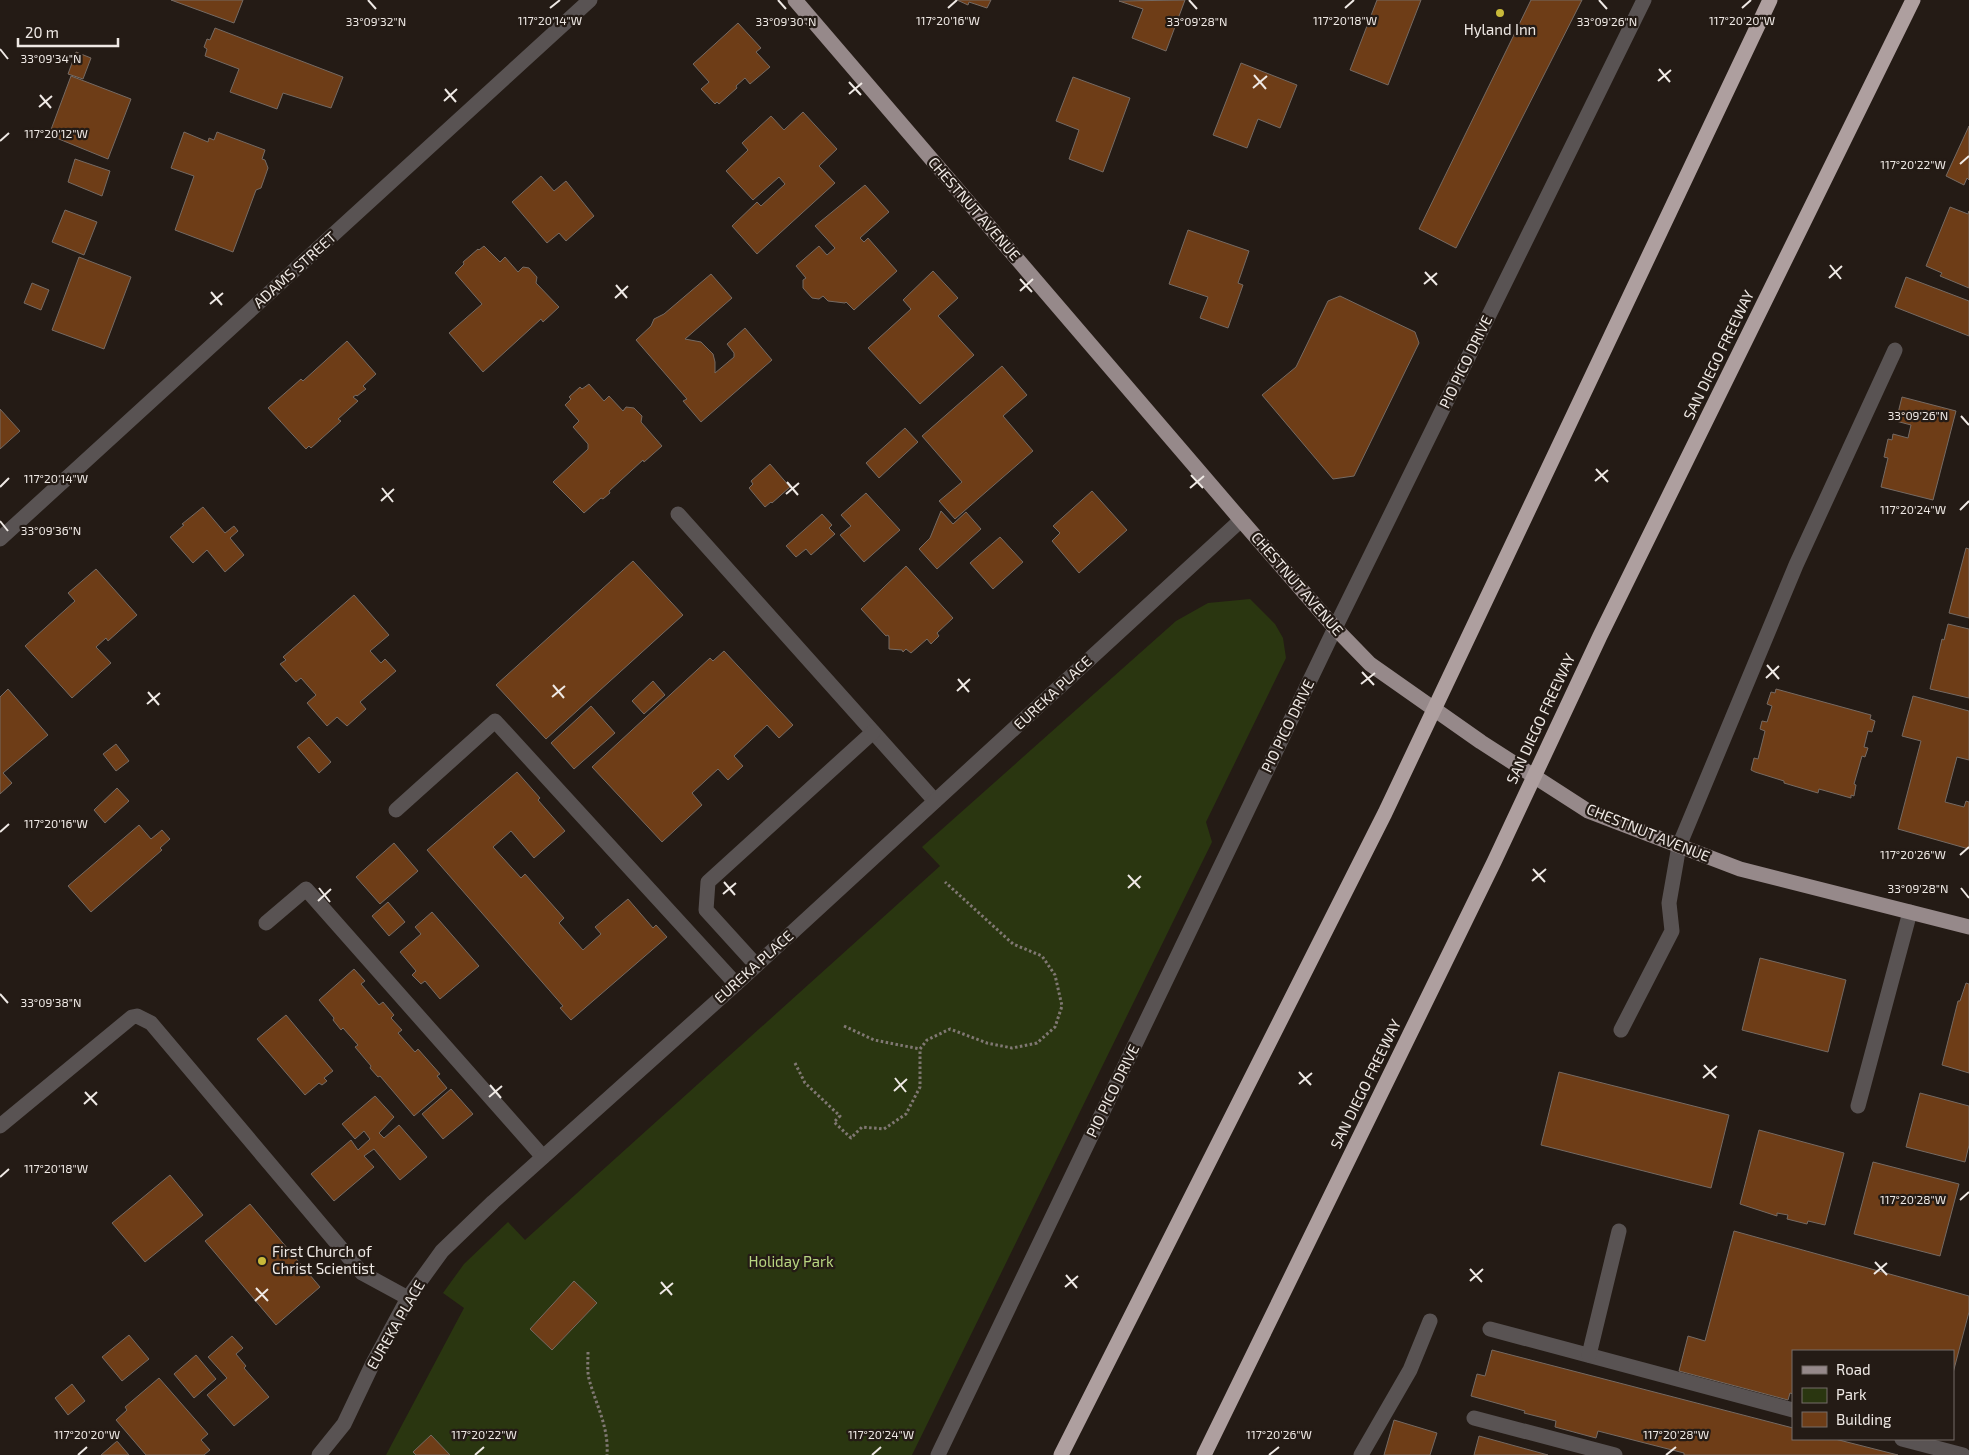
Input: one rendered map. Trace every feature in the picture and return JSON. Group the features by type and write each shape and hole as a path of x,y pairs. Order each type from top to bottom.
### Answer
{"highway":[{"path":"1061,1455 1385,813 1770,0"},
{"name":"SAN DIEGO FREEWAY","path":"1204,1455 1494,862 1600,636 1913,0"}],"main road":[{"name":"CHESTNUT AVENUE","path":"794,0 1241,520 1335,628 1370,664 1481,742 1588,811 1740,869 1969,927"}],"street":[{"name":"ADAMS STREET","path":"0,539 590,0"},
{"name":"PIO PICO DRIVE","path":"938,1455 1335,628 1644,0"},
{"path":"1620,1030 1672,931 1669,903 1679,846 1796,565 1895,350"},
{"path":"678,514 935,801"},
{"name":"EUREKA PLACE","path":"319,1455 344,1424 373,1363 408,1298 442,1251 1241,520"},
{"path":"396,810 496,721 736,984"},
{"path":"756,965 706,910 708,882 873,732"},
{"path":"266,923 306,889 543,1157"},
{"path":"1858,1106 1910,912"},
{"path":"0,1126 132,1017 137,1016 151,1023 362,1273 408,1298"},
{"path":"1589,1355 1619,1231"},
{"path":"1361,1455 1410,1370 1430,1321"},
{"path":"1490,1329 1792,1410"},
{"path":"1474,1418 1615,1455"},
{"path":"1906,1440 1963,1455"}],"path":[{"path":"795,1063 806,1083 840,1116 834,1122 851,1138 862,1127 884,1129 906,1114 920,1087 920,1049 927,1040 950,1029 987,1044 1012,1048 1037,1043 1055,1026 1062,1006 1055,975 1042,956 1013,944 946,882"},
{"path":"844,1026 874,1040 905,1044 920,1049"},
{"path":"588,1352 588,1378 602,1417 608,1442 607,1455"}],"green space":[{"name":"Holiday Park","path":"1250,599 1275,624 1283,638 1286,658 1206,822 1212,842 912,1455 386,1455 464,1308 443,1293 464,1264 508,1222 525,1240 940,866 922,847 1176,621 1208,603"}],"building":[{"path":"171,0 243,0 234,23"},
{"path":"957,0 991,0 987,8 969,2 968,5"},
{"path":"1185,0 1166,51 1132,38 1143,9 1119,1"},
{"path":"1377,0 1421,0 1388,85 1350,70"},
{"path":"1531,0 1582,0 1456,248 1419,229"},
{"path":"738,23 761,48 756,52 770,67 750,84 745,78 719,104 717,102 715,104 701,89 709,82 693,64"},
{"path":"215,28 343,77 331,108 283,93 277,109 230,92 239,69 205,56 207,49 204,47 207,39 210,40"},
{"path":"76,52 91,58 83,79 68,74"},
{"path":"1241,63 1297,85 1280,128 1258,119 1247,148 1213,135"},
{"path":"71,76 131,99 108,159 49,135"},
{"path":"1073,77 1130,98 1103,172 1069,159 1079,130 1056,121"},
{"path":"803,112 837,149 819,166 835,183 757,254 732,226 757,202 761,206 785,184 779,177 753,200 726,171 748,150 742,143 771,116 784,130"},
{"path":"1969,126 1969,180 1967,178 1964,185 1946,176"},
{"path":"184,132 208,142 209,138 214,140 217,132 265,150 262,159 265,160 268,168 261,188 256,190 233,252 175,230 194,176 171,168"},
{"path":"75,159 110,171 102,196 68,182"},
{"path":"541,176 554,191 566,181 594,216 566,241 559,233 547,243 512,202"},
{"path":"865,185 889,212 860,238 864,242 868,238 897,271 854,310 846,302 828,301 823,296 819,299 812,298 803,288 803,280 806,278 796,266 819,246 827,255 835,248 815,226"},
{"path":"1950,207 1968,214 1969,211 1969,288 1940,276 1942,273 1926,266"},
{"path":"65,210 97,222 84,255 52,242"},
{"path":"1188,230 1249,251 1238,283 1243,285 1228,328 1200,318 1208,297 1169,284"},
{"path":"484,246 500,262 505,257 518,272 523,267 529,268 537,277 536,283 559,307 543,322 541,319 483,372 449,333 482,304 455,273 464,264 463,262"},
{"path":"79,257 131,277 104,349 52,330"},
{"path":"933,271 958,298 938,316 974,355 920,404 868,348 911,309 903,300"},
{"path":"711,274 732,298 685,339 701,342 713,354 715,373 734,357 734,353 727,344 745,328 772,360 701,422 683,401 687,399 636,340 651,326 654,319 664,314"},
{"path":"1906,277 1969,301 1969,336 1895,307"},
{"path":"32,283 49,290 41,310 24,303"},
{"path":"1340,296 1415,332 1419,343 1354,476 1333,479 1262,395 1296,367 1328,301"},
{"path":"347,341 376,374 363,386 366,389 353,397 358,401 338,419 341,421 311,448 309,446 306,449 268,408 301,379 303,381"},
{"path":"1002,366 1027,395 1003,416 1033,451 955,519 939,501 962,482 922,436"},
{"path":"589,384 604,401 609,396 623,411 626,407 634,408 642,416 641,422 662,446 644,462 643,460 609,491 610,493 603,499 601,498 584,513 553,482 588,449 588,444 573,427 579,421 565,405 571,399 569,397 580,387 582,389"},
{"path":"1902,397 1956,411 1933,500 1881,487 1888,458 1884,457 1888,439 1892,440 1893,434 1908,438 1911,425 1896,421"},
{"path":"0,409 20,431 0,449"},
{"path":"905,428 918,442 879,478 866,463"},
{"path":"770,464 790,487 765,507 749,488 753,484 751,481"},
{"path":"1092,491 1127,530 1079,573 1052,541 1060,533 1053,526"},
{"path":"866,493 900,530 864,562 840,535 851,526 841,515"},
{"path":"203,507 225,533 234,526 238,531 230,538 244,555 225,572 207,550 193,563 170,537 184,525 182,524"},
{"path":"941,511 953,524 966,512 981,529 937,569 919,549 930,538"},
{"path":"822,514 832,525 829,528 835,534 811,555 806,549 796,557 786,546"},
{"path":"1000,537 1023,562 993,589 970,563"},
{"path":"1966,548 1969,549 1969,618 1949,613"},
{"path":"633,561 683,615 546,739 496,685"},
{"path":"906,566 953,618 937,633 939,636 931,644 927,639 911,653 906,649 903,652 902,650 889,649 888,635 886,636 861,609"},
{"path":"96,569 137,615 108,641 106,638 96,647 111,663 72,698 25,646 75,601 68,593"},
{"path":"354,595 389,635 370,651 381,663 385,659 396,671 360,702 366,709 347,726 337,717 327,726 307,703 316,695 301,678 296,682 280,664 286,660 283,657"},
{"path":"1948,624 1969,629 1969,698 1930,689 1942,639 1944,640"},
{"path":"724,651 793,725 779,738 767,725 734,756 743,766 728,780 718,769 692,793 702,805 662,842 592,767 710,658 713,661"},
{"path":"653,681 665,695 644,714 632,701"},
{"path":"8,689 48,735 3,773 12,783 0,794 0,697"},
{"path":"1776,689 1871,715 1870,719 1875,721 1872,732 1868,731 1864,747 1868,748 1865,757 1862,756 1854,784 1856,785 1854,796 1851,795 1851,798 1819,789 1818,793 1784,783 1784,781 1751,770 1754,758 1758,759 1765,731 1760,729 1762,721 1767,722 1772,706 1767,704 1771,692 1775,693"},
{"path":"1913,696 1969,711 1969,760 1957,757 1945,802 1964,807 1966,801 1969,802 1969,849 1898,829 1921,741 1902,736"},
{"path":"591,706 615,733 574,769 551,743"},
{"path":"309,737 331,762 319,773 297,747"},
{"path":"116,744 129,761 116,771 103,754"},
{"path":"517,772 565,831 534,858 511,831 493,847 521,878 525,874 564,918 559,923 583,950 601,934 595,927 628,899 653,928 656,925 667,937 571,1020 560,1008 563,1006 427,850"},
{"path":"117,788 129,801 105,823 94,810"},
{"path":"139,825 151,839 162,830 170,839 160,848 162,850 91,912 68,886"},
{"path":"394,843 418,871 380,904 356,877"},
{"path":"388,902 405,922 389,936 372,916"},
{"path":"432,912 479,966 440,999 425,981 421,984 412,975 416,971 400,952 421,934 415,927"},
{"path":"1760,958 1846,980 1828,1052 1742,1030"},
{"path":"354,969 365,981 361,984 379,1005 383,1002 394,1015 391,1018 402,1030 398,1033 415,1052 418,1049 440,1074 437,1076 447,1088 414,1116 380,1076 378,1077 370,1068 371,1066 355,1047 358,1045 343,1028 341,1030 319,1000"},
{"path":"1966,983 1969,984 1969,1073 1942,1065 1958,1001 1960,1001"},
{"path":"286,1015 333,1071 324,1078 327,1081 322,1085 319,1083 305,1095 257,1039"},
{"path":"1559,1072 1729,1115 1711,1188 1541,1145"},
{"path":"451,1089 473,1114 443,1139 422,1114"},
{"path":"1920,1093 1969,1106 1969,1145 1965,1162 1906,1147"},
{"path":"375,1096 394,1117 379,1133 384,1138 399,1125 427,1157 400,1180 374,1149 364,1156 374,1167 334,1201 311,1174 351,1140 358,1150 370,1139 364,1131 355,1139 342,1124"},
{"path":"1759,1130 1844,1153 1825,1225 1808,1221 1807,1224 1787,1219 1788,1215 1777,1213 1777,1216 1740,1204"},
{"path":"1873,1162 1959,1184 1940,1256 1854,1234"},
{"path":"170,1175 203,1215 145,1262 112,1223"},
{"path":"250,1204 320,1287 276,1325 205,1241"},
{"path":"1734,1231 1969,1296 1969,1312 1954,1369 1954,1350 1792,1350 1792,1394 1790,1393 1788,1400 1679,1371 1688,1336 1705,1341"},
{"path":"574,1281 597,1303 552,1350 530,1329"},
{"path":"129,1335 149,1359 122,1381 102,1357"},
{"path":"232,1336 243,1348 236,1354 246,1366 244,1368 269,1397 234,1426 207,1395 227,1378 208,1357"},
{"path":"1492,1350 1792,1428 1792,1440 1839,1440 1898,1455 1684,1455 1684,1453 1598,1431 1596,1438 1555,1427 1556,1421 1471,1396 1477,1374 1485,1376"},
{"path":"196,1355 216,1379 194,1398 174,1374"},
{"path":"159,1378 208,1434 201,1440 210,1450 204,1455 146,1455 116,1420 127,1410 125,1407"},
{"path":"72,1384 85,1401 68,1415 55,1398"},
{"path":"1394,1420 1437,1433 1430,1455 1384,1455"},
{"path":"431,1435 450,1455 416,1455 413,1452"},
{"path":"1479,1436 1548,1455 1474,1455"},
{"path":"117,1441 129,1455 101,1455"}],"place":[{"name":"Hyland Inn","path":"1500,13"},
{"name":"First Church of Christ Scientist","path":"262,1261"}]}
